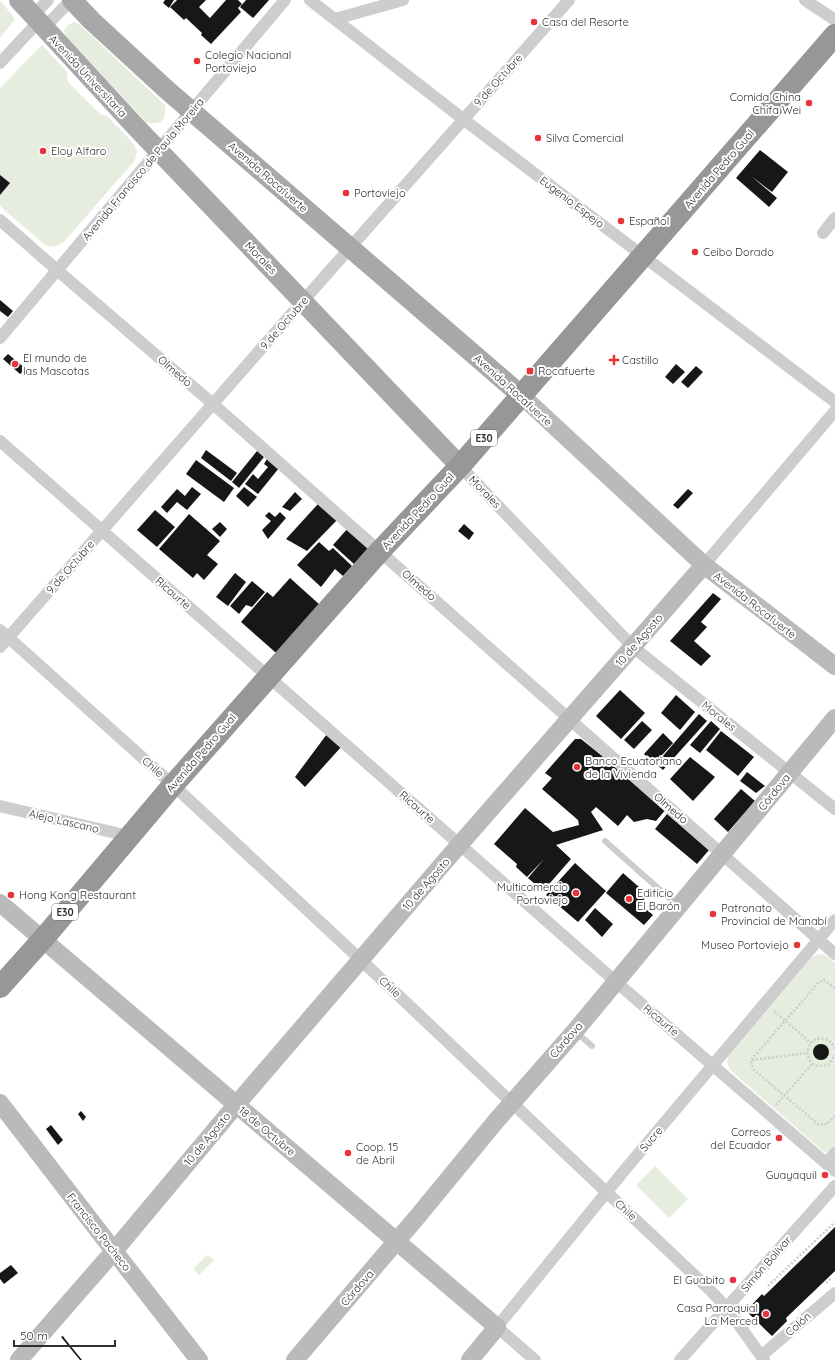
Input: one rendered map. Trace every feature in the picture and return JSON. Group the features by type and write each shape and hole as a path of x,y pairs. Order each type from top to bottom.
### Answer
{"highway":[{"name":"Avenida Pedro Gual","path":"0,987 173,785 380,551 460,466 522,396 835,35"}],"main road":[{"name":"Avenida Universitaria","path":"19,0 158,150"},
{"path":"71,0 103,31 192,111"},
{"name":"Avenida Rocafuerte","path":"192,111 522,396"},
{"name":"Morales","path":"158,150 460,466"}],"street":[{"path":"38,22 48,0"},
{"path":"0,63 38,22 71,0"},
{"name":"Avenida Francisco de Paula Moreira","path":"0,338 285,0"},
{"name":"Eugenio Espejo","path":"310,0 463,119 835,402"},
{"path":"335,19 403,0"},
{"name":"9 de Octubre","path":"3,638 102,530 569,0"},
{"path":"805,0 835,20"},
{"path":"823,233 835,218"},
{"name":"Olmedo","path":"0,220 213,404 835,954"},
{"name":"Avenida Rocafuerte","path":"522,396 704,565 835,666"},
{"name":"10 de Agosto","path":"19,1360 114,1251 236,1104 460,844 704,565 835,411"},
{"name":"Ricaurte","path":"0,441 615,981 831,1167"},
{"name":"Morales","path":"460,466 633,647 835,809"},
{"name":"Chile","path":"3,638 173,785 607,1192 727,1308 762,1358"},
{"name":"Córdova","path":"295,1360 512,1103 575,1031 835,718"},
{"name":"Alejo Lascano","path":"0,806 129,836"},
{"name":"18 de Octubre","path":"0,903 43,938 535,1360"},
{"name":"Sucre","path":"470,1360 713,1064 835,920"},
{"name":"Francisco Pacheco","path":"0,1103 199,1360"},
{"path":"831,1167 835,1153"},
{"name":"Simón Bolívar","path":"680,1360 835,1186"},
{"name":"Colón","path":"762,1358 835,1292"}],"lane":[{"path":"605,841 678,906"},
{"path":"575,1031 592,1046"}],"path":[{"path":"751,1060 819,982 824,980 835,988"},
{"path":"765,1004 811,1043"},
{"path":"835,1049 829,1040 819,1038 811,1043 808,1053 810,1061 821,1066 834,1062 835,1055"},
{"path":"832,1043 835,1040"},
{"path":"751,1060 808,1053"},
{"path":"751,1060 754,1070 819,1125 827,1124 835,1116"},
{"path":"769,1113 813,1063"},
{"path":"768,1286 835,1222"}],"green space":[{"path":"0,0 15,19 0,38"},
{"path":"73,22 79,24 165,105 165,115 162,121 156,123 146,122 66,36 64,31 67,26"},
{"path":"42,45 67,72 68,82 100,114 107,116 133,143 137,151 135,160 64,242 54,246 44,244 0,206 0,88"},
{"path":"818,954 825,955 835,962 835,1146 831,1151 824,1152 730,1070 727,1062 728,1057 812,957"},
{"path":"655,1166 688,1199 669,1218 636,1185"},
{"path":"207,1255 214,1260 199,1275 193,1269"}],"building":[{"path":"165,0 174,0 169,8 163,3"},
{"path":"177,0 206,0 199,7 210,18 226,0 238,0 242,4 238,8 241,12 211,44 186,18 184,20 170,7"},
{"path":"246,0 269,0 253,18 240,7"},
{"path":"760,150 788,172 772,192 751,176 777,198 769,207 736,178"},
{"path":"0,175 10,183 0,195"},
{"path":"0,300 13,311 8,317 0,311"},
{"name":"El mundo de las Mascotas","path":"8,354 26,369 20,374 3,359"},
{"path":"676,364 685,372 673,384 665,377"},
{"path":"696,366 703,372 688,388 681,382"},
{"path":"206,450 237,473 231,481 201,458"},
{"path":"257,451 264,457 239,488 232,482"},
{"path":"267,459 279,468 258,494 245,484 253,474 258,479 268,467 264,464"},
{"path":"196,460 234,488 224,502 186,474"},
{"path":"192,487 201,494 187,510 177,502 167,513 161,507 177,489 185,496"},
{"path":"244,487 257,497 248,507 236,496"},
{"path":"688,489 693,493 678,509 673,505"},
{"path":"295,492 302,499 290,511 282,507"},
{"path":"318,504 337,520 307,551 286,539"},
{"path":"155,510 175,527 157,547 137,530"},
{"path":"269,512 275,517 280,512 286,518 268,539 262,530 271,521 265,516"},
{"path":"189,514 220,541 207,555 218,564 204,580 197,573 193,578 159,549"},
{"path":"220,522 227,529 220,537 212,529"},
{"path":"464,524 474,533 469,540 458,531"},
{"path":"348,528 369,547 354,564 333,545"},
{"path":"319,542 329,551 333,548 352,566 343,576 335,569 321,587 297,565"},
{"path":"235,573 246,582 228,606 216,597"},
{"path":"290,578 320,605 279,652 275,652 241,622 267,592 273,597"},
{"path":"252,581 265,592 252,607 246,605 239,614 230,606"},
{"path":"713,593 721,599 701,622 707,627 694,641 711,656 701,666 670,641"},
{"path":"620,690 645,713 621,739 596,716"},
{"path":"676,695 695,712 680,730 661,713"},
{"path":"699,714 707,721 663,770 656,764"},
{"path":"642,721 652,730 634,749 624,740"},
{"path":"711,721 720,729 700,753 690,745"},
{"path":"721,731 754,757 738,776 706,750"},
{"path":"663,733 673,743 654,764 644,754"},
{"path":"327,734 342,746 305,787 295,777"},
{"path":"575,739 581,739 667,808 656,821 647,819 634,822 627,815 618,826 596,807 591,812 603,830 556,845 571,859 543,891 528,878 544,859 527,877 516,867 517,864 494,844 525,808 553,832 579,825 578,820 542,789 552,778 545,773"},
{"path":"690,757 715,777 693,801 670,779"},
{"path":"747,772 765,786 756,793 740,781"},
{"path":"741,789 755,801 728,832 714,819"},
{"path":"667,814 709,850 697,864 655,829"},
{"name":"Multicomercio Portoviejo","path":"575,863 606,891 578,922 546,895"},
{"name":"Edificio El Barón","path":"623,873 648,895 640,904 653,915 644,925 606,893"},
{"path":"595,908 613,924 602,937 585,920"},
{"path":"821,1044 827,1046 829,1052 827,1058 821,1060 815,1058 813,1052 815,1046"},
{"path":"81,1111 86,1117 83,1121 78,1114"},
{"path":"51,1125 63,1140 58,1145 46,1129"},
{"path":"835,1227 835,1271 786,1318 787,1321 772,1336 746,1311 762,1294 764,1296"},
{"path":"11,1265 18,1273 4,1284 0,1279 0,1273"},
{"path":"63,1336 82,1360 80,1360 61,1337"}],"place":[{"name":"Casa del Resorte","path":"534,22"},
{"name":"Colegio Nacional Portoviejo","path":"197,61"},
{"name":"Comida China Chifa Wei","path":"809,103"},
{"name":"Silva Comercial","path":"538,138"},
{"name":"Eloy Alfaro","path":"43,151"},
{"name":"Portoviejo","path":"346,193"},
{"name":"Español","path":"621,221"},
{"name":"Ceibo Dorado","path":"695,252"},
{"name":"Castillo","path":"614,360"},
{"name":"El mundo de las Mascotas","path":"15,364"},
{"name":"Rocafuerte","path":"530,371"},
{"name":"Banco Ecuatoriano de la Vivienda","path":"577,767"},
{"name":"Multicomercio Portoviejo","path":"576,893"},
{"name":"Hong Kong Restaurant","path":"11,895"},
{"name":"Edificio El Barón","path":"629,899"},
{"name":"Patronato Provincial de Manabí","path":"713,914"},
{"name":"Museo Portoviejo","path":"797,945"},
{"name":"Correos del Ecuador","path":"779,1138"},
{"name":"Coop. 15 de Abril","path":"348,1153"},
{"name":"Guayaquil","path":"825,1175"},
{"name":"El Guabito","path":"733,1280"},
{"name":"Casa Parroquial La Merced","path":"766,1314"}]}
